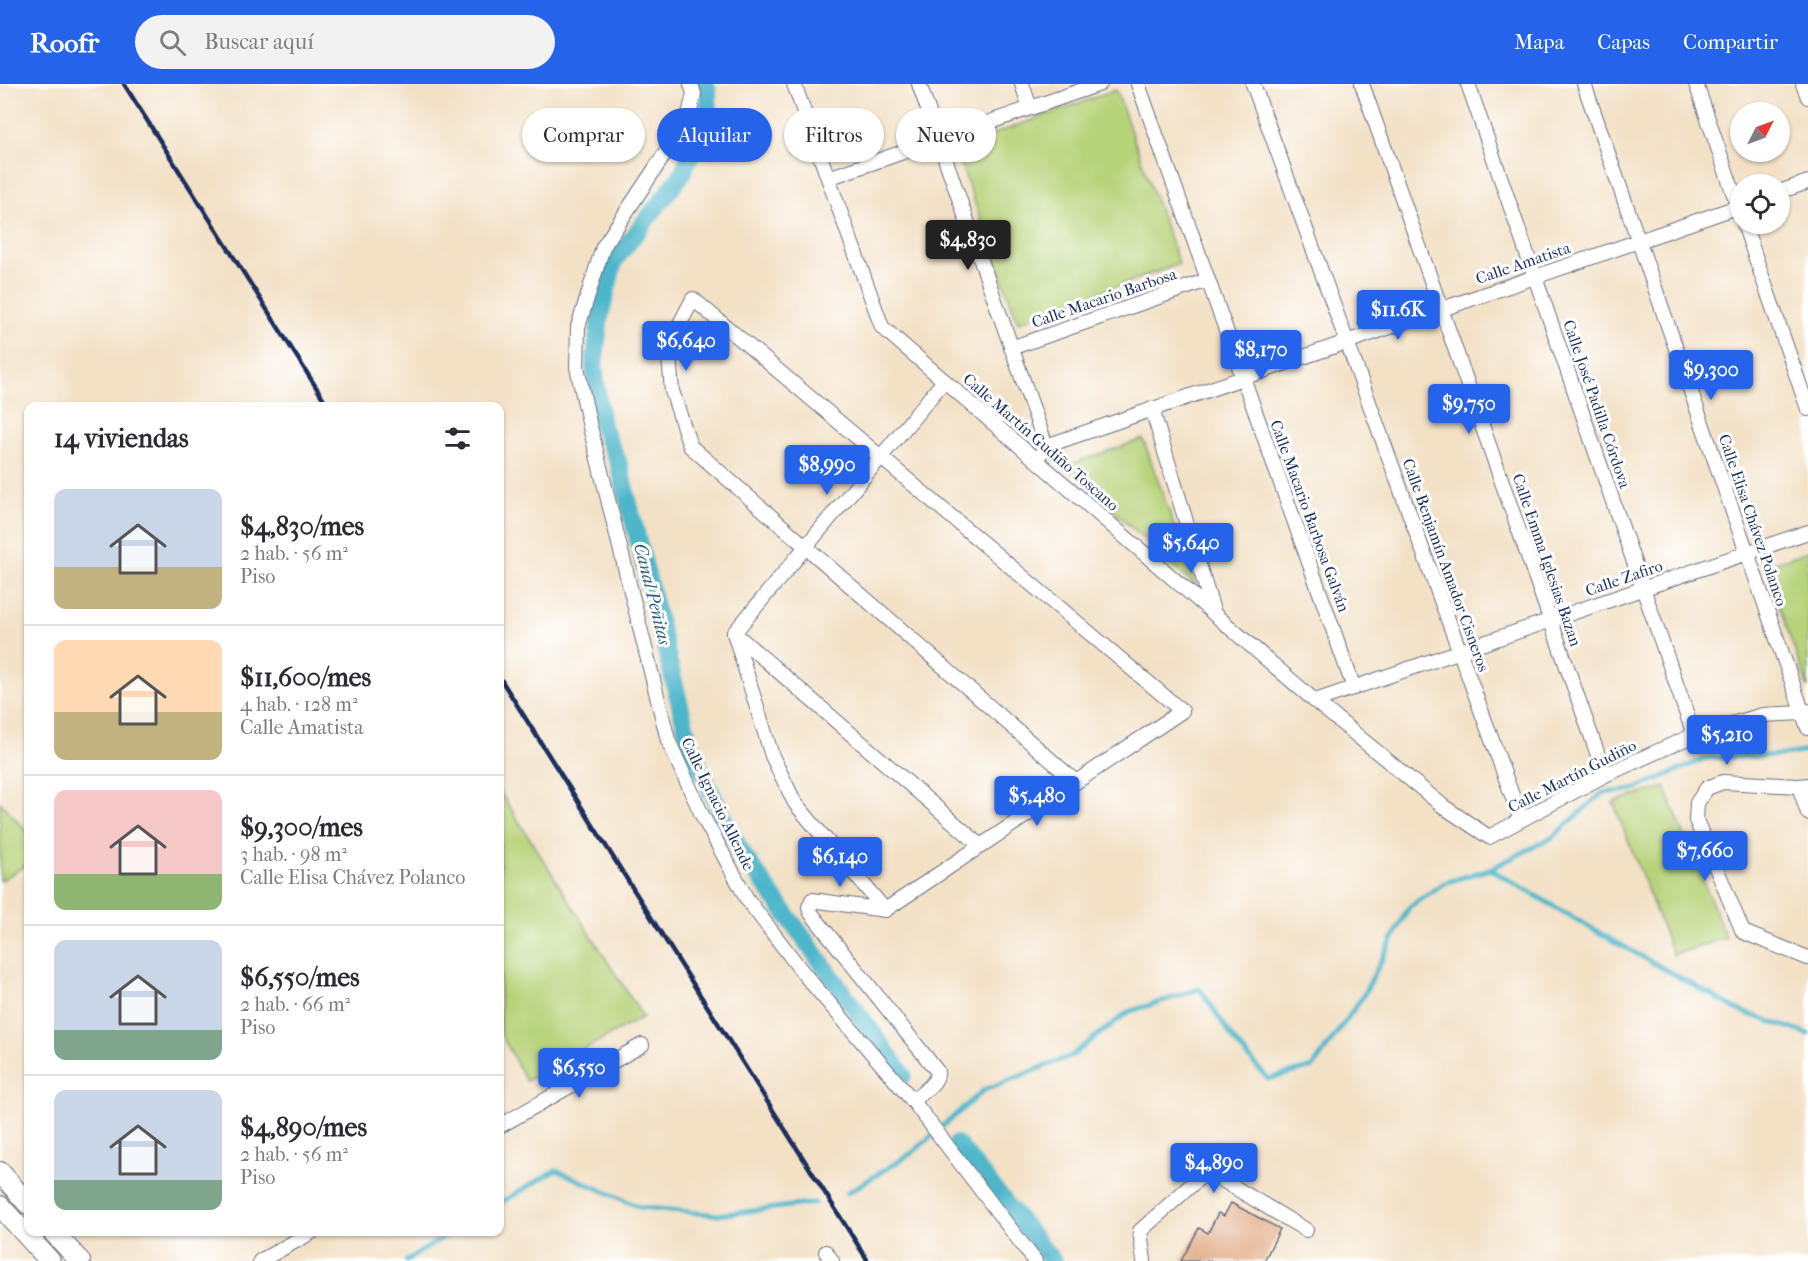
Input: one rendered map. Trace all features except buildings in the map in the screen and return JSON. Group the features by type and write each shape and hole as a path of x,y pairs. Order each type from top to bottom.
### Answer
{"main road":[{"path":"0,1172 24,1199"},
{"path":"0,1206 24,1232"},
{"path":"27,1236 50,1261"},
{"path":"57,1236 80,1261"}],"street":[{"name":"Calle Ignacio Allende","path":"691,84 694,94 688,118 603,247 579,327 577,367 668,740 702,815 747,899 804,974 913,1101 1035,1261"},
{"name":"Calle Martín Gudiño Toscano","path":"794,84 882,327 1315,701 1444,807 1489,837"},
{"path":"919,84 928,108"},
{"path":"1022,84 1030,108"},
{"path":"996,120 1100,84"},
{"name":"Calle Macario Barbosa Galván","path":"1138,84 1354,688"},
{"name":"Calle Benjamín Amador Cisneros","path":"1253,84 1521,820"},
{"name":"Calle Emma Iglesias Bazan","path":"1362,84 1605,776"},
{"name":"Calle José Padilla Córdova","path":"1468,84 1694,735"},
{"name":"Calle Elisa Chávez Polanco","path":"1584,84 1747,553 1805,712 1808,728"},
{"path":"1696,84 1730,182"},
{"path":"1803,84 1808,97"},
{"path":"828,178 896,154"},
{"path":"947,162 1046,446 1037,461"},
{"path":"1790,188 1808,182"},
{"name":"Calle Amatista","path":"1046,446 1730,211"},
{"path":"1747,234 1808,409"},
{"name":"Calle Macario Barbosa","path":"1011,348 1208,280"},
{"path":"913,1101 936,1080 938,1074 811,913 809,907 812,900 885,910 1182,711 693,299 668,346 672,391 690,446 1076,782"},
{"path":"734,633 944,381"},
{"path":"1152,409 1214,614"},
{"name":"Calle Zafiro","path":"1315,701 1808,532"},
{"path":"734,633 772,756 795,803 885,910"},
{"path":"734,633 981,846"},
{"name":"Calle Martín Gudiño","path":"1489,837 1605,776 1694,735 1763,715 1805,712"},
{"path":"1808,813 1803,786 1723,782 1707,788 1697,803 1696,820 1743,932 1808,958"},
{"path":"504,1124 642,1045"},
{"path":"1144,1261 1140,1231 1207,1171 1306,1230"},
{"path":"260,1261 305,1236"}],"green space":[{"path":"1116,90 1179,264 1018,322 960,162 996,162 996,133"},
{"path":"1143,439 1196,587 1065,466"},
{"path":"1808,551 1808,688 1765,566"},
{"path":"1665,787 1726,938 1673,955 1613,802"},
{"path":"504,798 643,1017 526,1081 504,1040"},
{"path":"0,802 24,829 24,866 0,881"}],"waterway":[{"name":"Canal Peñitas","path":"705,84 708,91 709,118 680,177 614,261 600,317 594,366 602,427 618,461 691,749 744,856 903,1075"},
{"path":"847,1193 912,1153 984,1090 1071,1056 1128,1012 1200,989 1236,1043 1268,1079 1313,1067 1363,996 1409,907 1444,883 1490,869 1553,837 1602,793 1633,790 1706,758 1784,755 1808,751"},
{"path":"1490,869 1742,1012 1808,1034"},
{"name":"Canal Peñitas","path":"957,1144 1053,1261"},
{"path":"504,1201 556,1170 640,1207 718,1215 815,1203"},
{"path":"406,1261 446,1236"}],"railway":[{"path":"124,84 325,402"},
{"path":"504,684 868,1261"}]}
